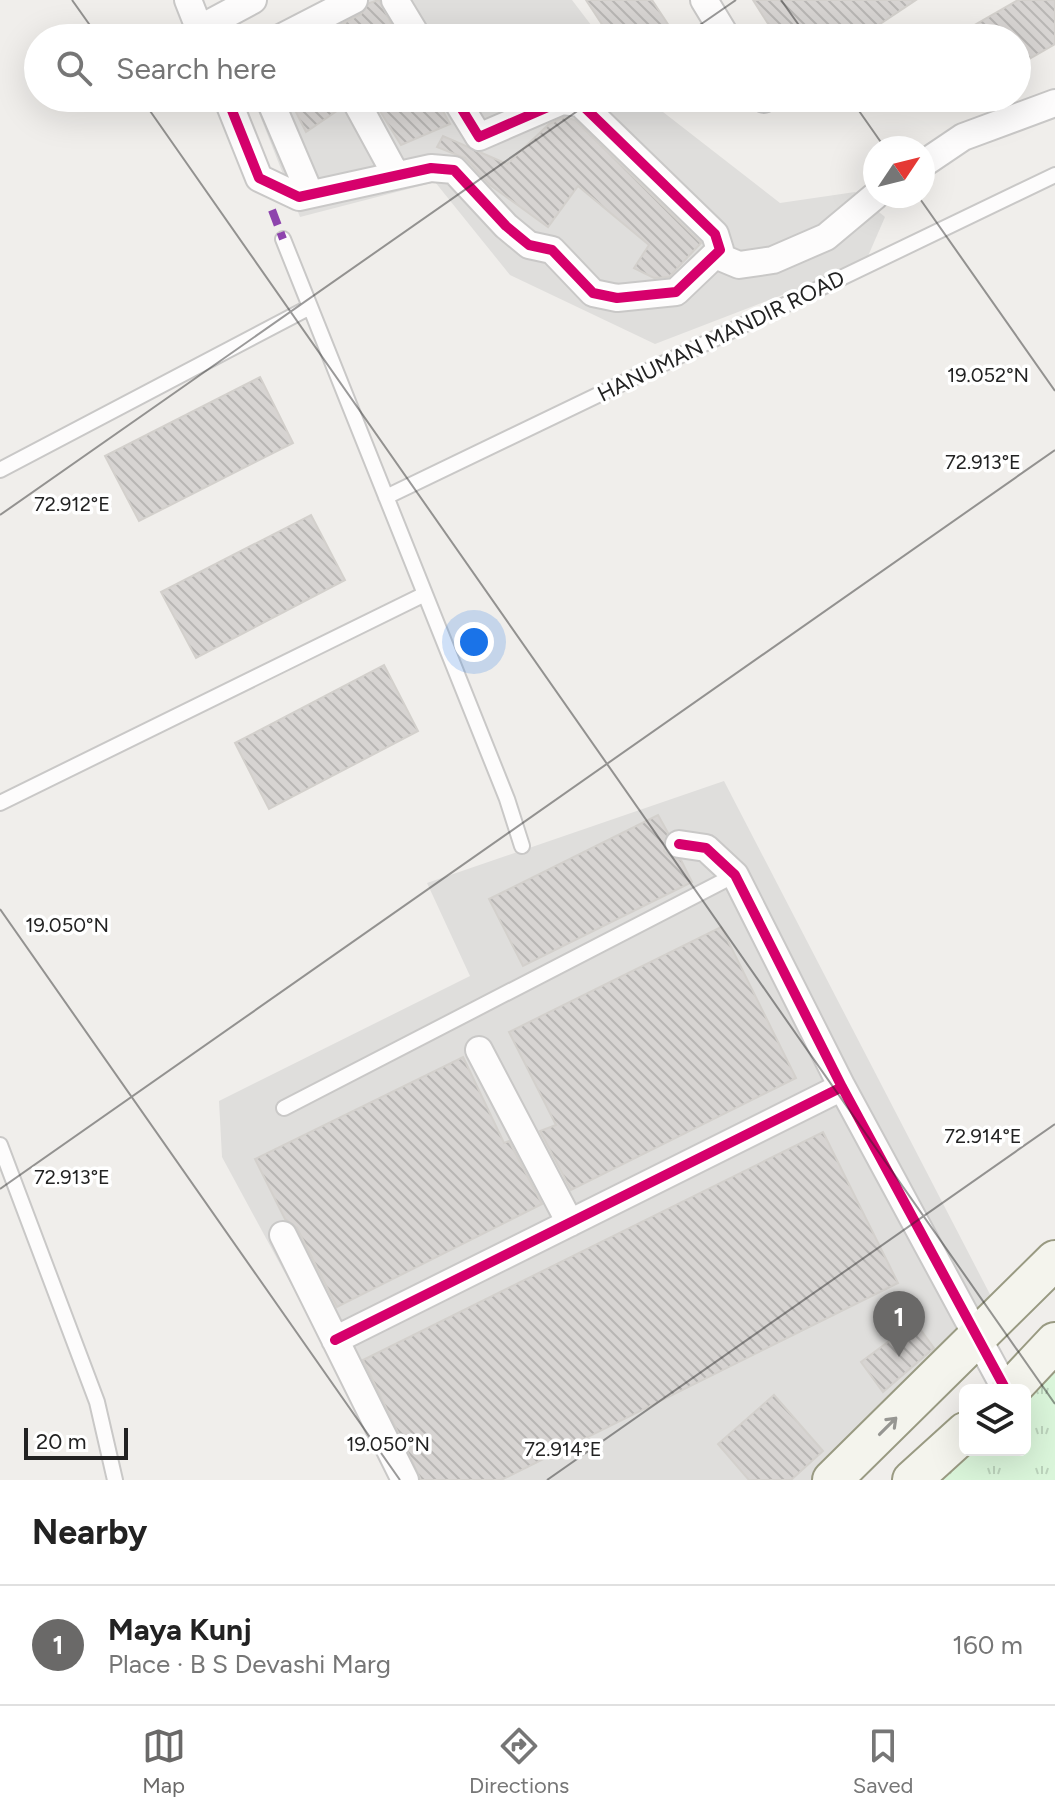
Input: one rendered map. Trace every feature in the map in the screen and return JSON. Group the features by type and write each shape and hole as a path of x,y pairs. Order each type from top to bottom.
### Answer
{"main road":[{"path":"832,1480 1055,1260"},
{"path":"1014,1384 1055,1342"},
{"path":"912,1480 959,1437"}],"street":[{"path":"307,24 354,0"},
{"path":"395,0 410,24"},
{"path":"704,0 719,24"},
{"path":"190,1 198,24"},
{"path":"215,24 248,1"},
{"path":"1031,112 1055,103"},
{"path":"233,112 259,178 299,197 431,168 454,170 506,226 529,245 552,250 593,293 617,298 676,292 720,250 715,234 589,112"},
{"path":"275,112 310,194"},
{"path":"362,112 396,175"},
{"path":"464,112 479,137"},
{"path":"454,170 479,137 537,112"},
{"path":"935,156 963,137 1031,112"},
{"path":"715,255 739,265 773,260 826,237 863,206"},
{"path":"679,844 706,848 735,875 842,1087 1004,1384"},
{"path":"479,1050 570,1223"},
{"path":"335,1340 842,1087"},
{"path":"283,1235 405,1480"}],"lane":[{"name":"HANUMAN MANDIR ROAD","path":"386,497 1055,175"},
{"path":"283,239 522,846"},
{"path":"0,470 310,307"},
{"path":"0,803 425,594"},
{"path":"284,1108 735,875"},
{"path":"0,1145 97,1402 115,1480"}],"shaded area":[{"path":"322,0 572,0 590,24 277,24"},
{"path":"259,112 663,112 780,203 855,192 863,199 863,208 874,208 885,217 865,263 655,344 510,275 435,182 300,217"},
{"path":"724,781 995,1304 824,1480 397,1480 222,1157 219,1101 470,976 427,883"}],"green space":[{"path":"1055,1329 1055,1480 927,1480 959,1455 1031,1456 1031,1384 1028,1384"}],"building":[{"path":"379,0 392,24 342,24 361,14 369,3"},
{"path":"586,0 652,0 668,24 602,24"},
{"path":"753,0 916,0 880,24 768,24"},
{"path":"1018,0 1055,0 1055,44 1031,58 1031,24 976,24"},
{"path":"296,112 335,112 306,132"},
{"path":"381,112 444,112 450,124 401,145"},
{"path":"564,117 575,120 701,243 669,277 654,278 634,268 649,245 578,186 548,227 490,185 465,158 437,147 443,136 507,164 549,124"},
{"path":"260,377 293,443 139,521 105,456"},
{"path":"311,515 345,580 196,658 161,592"},
{"path":"384,665 418,731 269,809 235,743"},
{"path":"658,815 668,833 664,851 670,857 681,860 692,882 523,966 489,899"},
{"path":"721,927 796,1078 571,1190 540,1131 556,1125 509,1032"},
{"path":"463,1057 504,1143 509,1141 542,1204 337,1307 297,1228 285,1219 255,1159"},
{"path":"823,1132 898,1283 501,1480 421,1480 363,1360"},
{"path":"915,1322 934,1348 883,1392 861,1362"},
{"path":"774,1395 823,1451 791,1480 749,1480 718,1444"}],"marked path":[{"path":"272,210 283,239"}],"cycle path":[{"path":"233,112 259,178 299,197 431,168 454,170 506,226 529,245 552,250 593,293 617,298 676,292 720,250 715,234 589,112"},
{"path":"464,112 479,137 537,112"},
{"path":"679,844 706,848 735,875 842,1087 1003,1384"},
{"path":"335,1340 842,1087"}],"place":[{"name":"Maya Kunj","path":"899,1357"}]}
